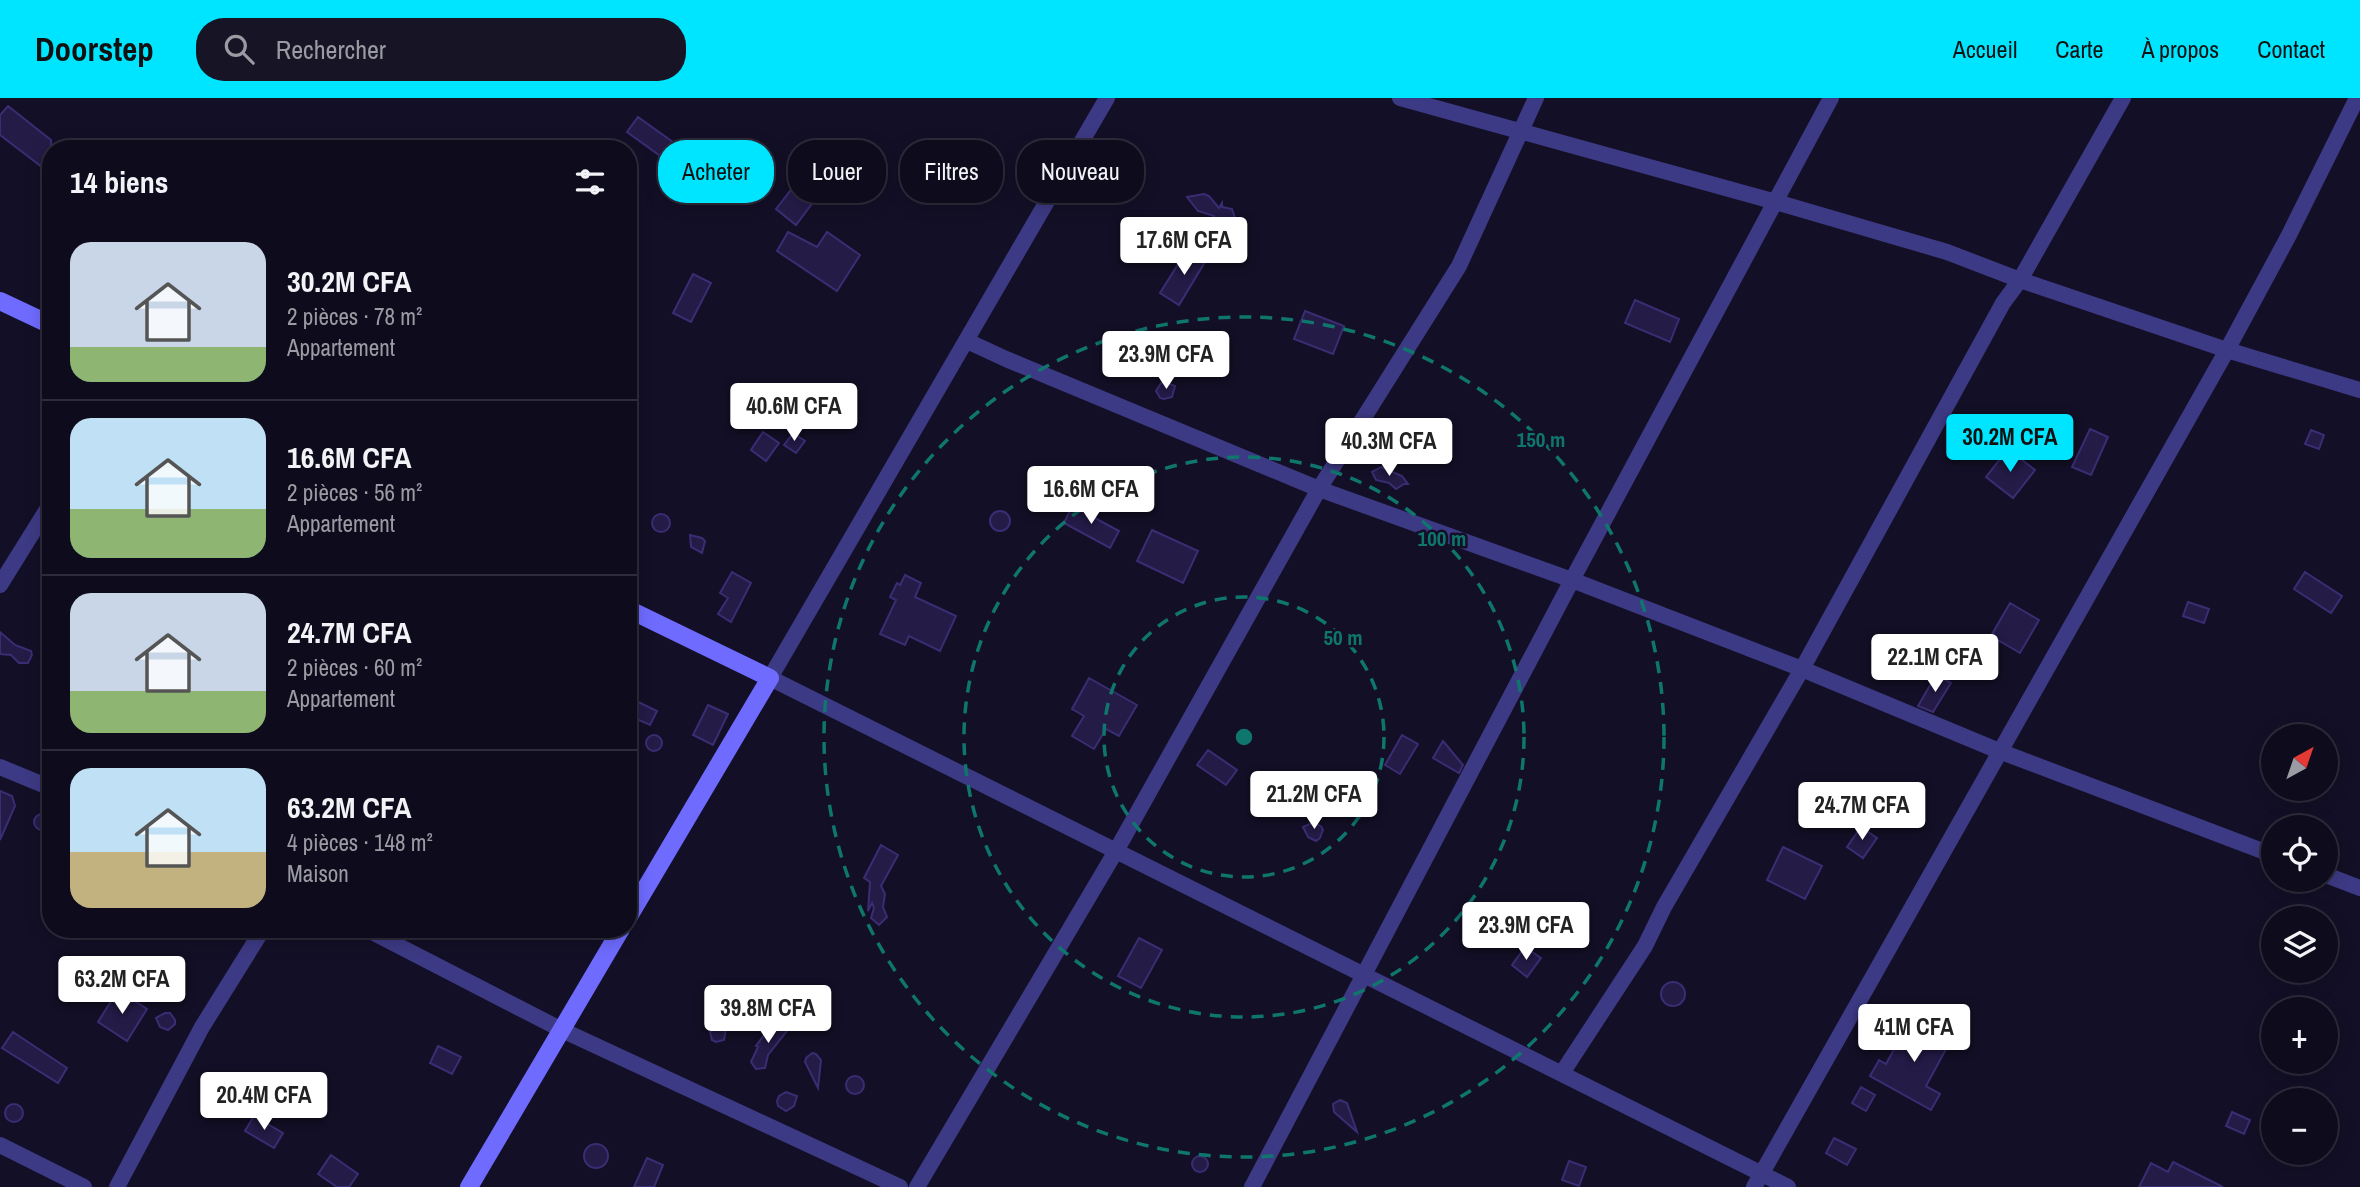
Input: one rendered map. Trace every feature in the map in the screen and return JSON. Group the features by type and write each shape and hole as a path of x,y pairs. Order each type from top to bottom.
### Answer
{"street":[{"path":"637,903 1107,98"},
{"path":"1400,98 1776,202 1947,253 2227,350 2360,390"},
{"path":"917,1187 1116,851 1319,489 1459,266 1536,98"},
{"path":"1252,1187 1572,580 1831,98"},
{"path":"1562,1073 1644,946 1802,669 2003,303 2020,280 2123,98"},
{"path":"1757,1180 2227,350 2289,235 2357,98"},
{"path":"0,301 42,321"},
{"path":"967,341 1319,489 1572,580 1802,669 1999,751 2261,850"},
{"path":"0,585 42,517"},
{"path":"637,613 1562,1073 1757,1180 1788,1187"},
{"path":"0,766 42,784"},
{"path":"2338,880 2360,888"},
{"path":"117,1187 202,1027 257,938"},
{"path":"383,938 562,1030 900,1187"},
{"path":"469,1187 616,938"},
{"path":"0,1145 84,1187"}],"building":[{"path":"8,106 51,140 42,140 42,167 0,135 0,115"},
{"path":"638,117 670,140 658,140 658,154 627,132"},
{"path":"788,194 788,203 812,203 796,225 776,209"},
{"path":"1204,194 1219,208 1222,203 1222,207 1232,209 1235,218 1220,229 1218,241 1205,248 1204,238 1199,241 1214,216 1198,211 1187,197"},
{"path":"788,232 817,247 827,232 860,255 837,291 777,251"},
{"path":"1201,248 1205,262 1179,305 1160,293 1180,261 1183,264 1192,253"},
{"path":"693,274 711,283 691,322 673,313"},
{"path":"1635,300 1679,319 1670,342 1625,323"},
{"path":"1305,311 1344,326 1333,354 1294,339"},
{"path":"1161,383 1175,386 1172,397 1164,399 1160,398 1156,391"},
{"path":"2090,429 2108,437 2091,475 2072,467"},
{"path":"2311,430 2324,435 2319,449 2305,444"},
{"path":"763,432 779,443 766,461 751,450"},
{"path":"793,433 805,441 796,453 784,445"},
{"path":"2008,449 2035,470 2013,498 1986,477"},
{"path":"1381,467 1402,476 1408,484 1396,489 1389,483 1376,480 1372,472"},
{"path":"1073,504 1119,531 1110,548 1064,523"},
{"path":"1000,511 1007,514 1010,521 1007,528 1000,531 993,528 990,521 993,514"},
{"path":"661,514 667,517 670,523 667,529 661,532 655,529 652,523 655,517"},
{"path":"1152,530 1198,551 1183,583 1137,561"},
{"path":"690,535 705,541 702,553 691,547"},
{"path":"732,572 751,583 731,622 718,614 728,598 720,593"},
{"path":"2305,572 2342,596 2331,613 2294,589"},
{"path":"905,575 921,583 915,597 956,616 940,651 909,636 905,645 880,634 896,600 890,597 897,583 900,585"},
{"path":"2188,602 2209,609 2204,623 2183,616"},
{"path":"2010,603 2039,620 2020,653 1991,636"},
{"path":"0,632 15,645 31,651 28,663 19,663 11,655 0,654"},
{"path":"1936,675 1951,683 1933,712 1918,706"},
{"path":"1089,678 1137,705 1119,736 1106,729 1094,749 1072,736 1084,716 1072,709"},
{"path":"637,701 657,711 650,725 637,719"},
{"path":"708,705 728,714 713,745 693,735"},
{"path":"654,735 662,743 654,751 646,743"},
{"path":"1402,735 1418,744 1400,774 1385,765"},
{"path":"1443,741 1463,765 1459,773 1433,758"},
{"path":"1208,750 1237,770 1226,785 1197,765"},
{"path":"0,791 12,796 15,806 0,840"},
{"path":"42,814 42,830 34,825 34,819"},
{"path":"1312,823 1321,826 1323,830 1316,841 1308,837 1303,827"},
{"path":"1861,827 1877,838 1863,858 1847,847"},
{"path":"881,845 898,855 881,886 885,894 883,907 887,917 879,925 871,918 874,908 872,903 868,911 870,882 864,878"},
{"path":"1783,847 1822,866 1805,899 1767,880"},
{"path":"1498,917 1506,925 1498,933 1490,925"},
{"path":"1139,938 1162,950 1141,988 1118,976"},
{"path":"1525,947 1541,958 1527,977 1512,965"},
{"path":"1673,982 1681,986 1685,994 1681,1002 1673,1006 1665,1002 1661,994 1665,986"},
{"path":"118,990 147,1009 127,1041 98,1022"},
{"path":"731,1008 735,1010 738,1019 726,1029 724,1040 712,1040 710,1032 720,1023 722,1011"},
{"path":"170,1013 175,1020 175,1024 168,1030 160,1027 156,1018"},
{"path":"1911,1018 1951,1040 1926,1086 1940,1094 1931,1110 1870,1076 1879,1060 1886,1064"},
{"path":"774,1021 787,1031 768,1055 765,1068 756,1069 751,1062 758,1047 756,1046"},
{"path":"13,1032 67,1068 58,1083 2,1048"},
{"path":"438,1046 461,1057 452,1074 430,1063"},
{"path":"812,1053 821,1060 818,1088 805,1062"},
{"path":"855,1076 861,1079 864,1085 861,1091 855,1094 849,1091 846,1085 849,1079"},
{"path":"1861,1087 1875,1095 1866,1111 1852,1103"},
{"path":"786,1092 797,1096 794,1106 786,1111 778,1106 777,1101 779,1096"},
{"path":"1340,1100 1347,1103 1357,1132 1334,1112 1333,1104"},
{"path":"10,1104 18,1104 23,1113 21,1120 10,1122 5,1117 5,1109"},
{"path":"2232,1112 2250,1120 2244,1134 2226,1126"},
{"path":"254,1116 283,1133 274,1148 245,1131"},
{"path":"1834,1138 1856,1149 1847,1165 1826,1153"},
{"path":"596,1144 607,1151 608,1156 601,1167 596,1168 585,1161 584,1156 591,1145"},
{"path":"331,1155 358,1174 349,1187 337,1187 318,1174"},
{"path":"1197,1156 1203,1156 1208,1164 1206,1170 1197,1172 1192,1167 1192,1161"},
{"path":"647,1158 663,1165 654,1187 634,1187"},
{"path":"1569,1161 1586,1167 1579,1186 1562,1180"},
{"path":"2173,1162 2223,1187 2139,1187 2151,1163 2168,1172"}]}
